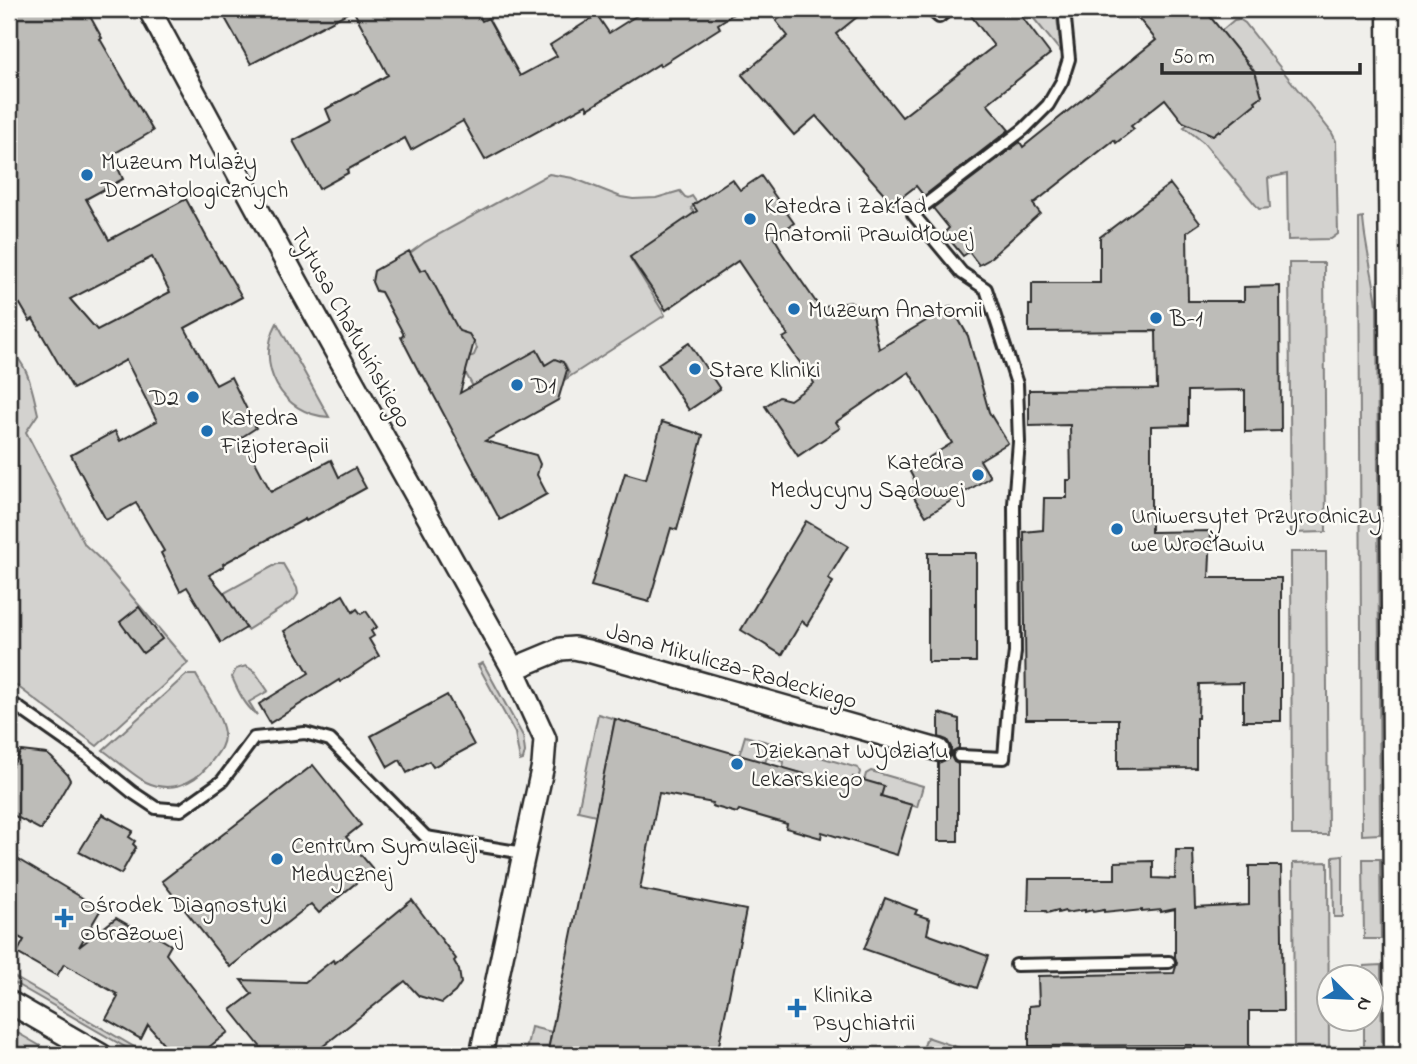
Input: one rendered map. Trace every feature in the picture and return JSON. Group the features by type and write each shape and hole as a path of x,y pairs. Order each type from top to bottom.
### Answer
{"main road":[{"path":"1393,9 1404,896 1399,1055"}],"street":[{"name":"Tytusa Chałubińskiego","path":"149,9 297,282 513,669 545,739 543,765 481,1055"},
{"name":"Jana Mikulicza-Radeckiego","path":"513,669 561,649 573,648 948,753"},
{"path":"9,1002 101,1055"}],"lane":[{"path":"930,9 939,17 949,9"},
{"path":"948,753 1004,758 1007,707 1015,652 1014,504 1020,442 1017,384 986,289 962,273 913,214 1024,129 1048,105 1062,81 1069,59 1064,9"},
{"path":"9,701 156,808 181,810 222,781 254,738 305,733 330,740 426,836 524,853"},
{"path":"1016,965 1169,962"}],"shaded area":[{"path":"1026,9 1056,9 1061,52"},
{"path":"1239,19 1245,23 1336,141 1338,234 1331,239 1288,240 1287,174 1268,178 1270,208 1259,209 1203,142 1184,127 1190,123 1211,136 1219,130 1220,132 1262,95 1255,72 1221,31"},
{"path":"549,174 573,178 633,199 656,198 680,191 685,197 692,196 697,203 691,208 695,214 630,258 665,315 566,379 569,372 565,364 557,363 548,369 539,355 476,392 460,363 474,355 477,348 472,339 462,339 410,253 425,242"},
{"path":"1363,218 1377,306 1380,834 1362,835 1359,219"},
{"path":"1289,263 1324,263 1326,532 1291,533"},
{"path":"277,323 329,417 312,414 298,407 277,385 271,371 269,355"},
{"path":"9,349 25,370 38,414 26,432 85,545 101,560 188,663 97,746 9,680"},
{"path":"1291,552 1326,552 1328,835 1292,835"},
{"path":"277,564 283,564 298,594 294,600 247,630 224,593"},
{"path":"483,663 523,736 523,760 520,761 515,733 478,665"},
{"path":"246,666 255,672 268,691 249,702 257,715 245,703 232,677 236,669"},
{"path":"186,675 196,675 213,704 223,726 223,743 202,773 180,785 163,787 146,782 103,750"},
{"path":"598,714 615,719 596,815 578,811"},
{"path":"745,736 775,744 775,759 767,757 765,763 739,756"},
{"path":"789,748 858,768 858,779 853,778 850,787 783,768 784,762 780,761"},
{"path":"871,771 923,786 917,807 881,796 884,786 864,781 866,774"},
{"path":"1343,855 1343,917 1334,917 1333,856"},
{"path":"1363,859 1380,859 1381,939 1364,939"},
{"path":"1328,862 1329,962 1316,962 1316,1032 1329,1032 1329,1055 1294,1055 1293,863"},
{"path":"9,974 148,1055 139,1055 9,980"},
{"path":"531,1027 552,1032 547,1055 525,1055"},
{"path":"9,1028 56,1055 9,1055"},
{"path":"1364,1032 1382,1032 1382,1055 1364,1055"},
{"path":"927,1037 980,1055 921,1055"}],"building":[{"path":"9,9 86,9 102,38 100,39 153,131 112,155 123,179 86,199 109,240 186,199 242,297 185,328 216,385 231,377 256,428 242,437 271,492 331,460 339,477 355,468 366,488 223,564 224,566 209,575 246,628 221,643 187,587 180,591 161,553 164,551 136,503 106,520 71,455 115,431 120,441 157,421 126,360 73,389 33,319 30,321 20,304 15,307 9,295","holes":["152,257 170,292 97,330 70,299"]},
{"path":"220,9 476,9 482,21 488,18 520,76 557,56 550,45 597,15 609,33 647,9 741,9 718,24 720,28 588,109 586,105 485,160 463,121 411,150 405,138 319,189 293,141 331,121 326,109 388,75 353,10 251,64"},
{"path":"791,9 867,9 836,34 902,117 994,46 966,9 1016,9 1050,54 987,104 1009,130 924,196 916,186 893,204 816,116 794,135 742,75 788,36 776,21"},
{"path":"1131,9 1204,9 1253,70 1262,96 1213,135 1183,122 1165,99 1131,126 1134,129 1116,143 1114,140 1033,204 1040,213 988,260 979,265 969,252 963,256 944,233 949,228 933,208 1020,142 1023,147 1156,40"},
{"path":"761,176 794,223 774,237 780,250 820,308 850,302 872,315 879,349 951,306 968,336 989,412 1008,443 980,460 990,477 926,516 908,488 916,483 909,470 952,443 909,372 836,422 840,428 798,456 765,406 779,397 790,400 814,383 783,338 788,335 738,261 666,310 630,257 697,211 693,205 732,179 740,190"},
{"path":"1170,184 1200,223 1187,232 1188,301 1244,301 1244,287 1280,286 1281,431 1245,432 1245,390 1188,391 1188,425 1151,426 1151,532 1211,531 1209,578 1281,578 1281,721 1243,721 1243,683 1199,684 1196,768 1118,769 1118,719 1026,719 1024,532 1043,530 1044,498 1067,498 1067,480 1071,480 1070,425 1029,426 1029,390 1157,389 1156,331 1029,332 1029,305 1032,305 1032,283 1100,283 1100,237"},
{"name":"D1","path":"409,251 420,271 426,269 459,331 469,334 474,342 460,393 537,350 545,365 555,359 563,362 567,370 558,400 485,441 536,455 540,464 537,475 547,494 500,520 423,375 421,376 401,337 404,335 381,292 376,291 372,282 374,271"},
{"path":"689,343 720,389 689,410 658,364"},
{"path":"662,422 703,435 677,530 671,528 649,602 591,586 625,473 646,479"},
{"path":"806,521 848,546 828,579 833,582 807,625 802,621 782,655 741,630"},
{"path":"928,553 976,553 976,662 928,662"},
{"path":"343,595 353,612 357,609 361,614 366,611 377,627 371,631 374,636 369,639 379,656 270,723 259,704 309,673 284,631"},
{"path":"139,607 162,639 143,653 120,622"},
{"path":"447,695 474,745 433,767 429,761 407,773 400,760 388,767 371,736"},
{"path":"939,713 959,719 959,748 953,751 951,756 958,764 958,841 938,841 938,763 948,759 951,753 947,740 939,737"},
{"path":"615,719 850,787 853,777 884,786 881,796 912,805 897,855 822,832 821,838 786,828 787,824 739,810 737,813 712,806 713,803 659,793 640,889 746,910 717,1055 547,1055"},
{"path":"21,751 47,754 70,780 41,830 9,813 9,772"},
{"name":"Centrum Symulacji Medycznej","path":"313,765 361,825 346,837 373,869 319,913 311,904 230,967 162,881"},
{"path":"102,814 133,831 129,837 135,841 133,844 136,847 121,874 79,852"},
{"path":"1176,850 1193,850 1195,908 1249,905 1249,866 1281,866 1283,1011 1249,1011 1249,1055 1195,1055 1195,1046 1191,1045 1029,1046 1029,1006 1039,1005 1038,976 1174,973 1177,963 1175,909 1161,912 1028,911 1029,879 1115,879 1115,862 1153,861 1153,878 1175,879"},
{"path":"9,854 101,909 79,947 116,918 149,937 151,933 171,945 166,954 228,1032 199,1055 190,1055 183,1047 173,1055 148,1025 141,1039 106,1019 118,997 117,994 64,964 57,976 17,953 24,940 9,932"},
{"path":"885,898 917,910 915,914 930,919 927,934 988,956 977,988 864,949"},
{"path":"412,900 456,959 454,961 461,983 455,992 442,1003 419,996 405,981 312,1055 267,1055 231,1010 252,994 241,980 305,982 333,960 335,963"}],"place":[{"name":"Muzeum Mulaży Dermatologicznych","path":"87,175"},
{"name":"Katedra i Zakład Anatomii Prawidłowej","path":"750,219"},
{"name":"Muzeum Anatomii","path":"794,309"},
{"name":"B-1","path":"1156,318"},
{"name":"Stare Kliniki","path":"695,369"},
{"name":"D1","path":"517,385"},
{"name":"D2","path":"193,397"},
{"name":"Katedra Fizjoterapii","path":"207,431"},
{"name":"Katedra Medycyny Sądowej","path":"978,475"},
{"name":"Uniwersytet Przyrodniczy we Wrocławiu","path":"1117,529"},
{"name":"Dziekanat Wydziału Lekarskiego","path":"737,764"},
{"name":"Centrum Symulacji Medycznej","path":"277,859"},
{"name":"Ośrodek Diagnostyki Obrazowej","path":"64,918"},
{"name":"Klinika Psychiatrii","path":"797,1008"}]}
